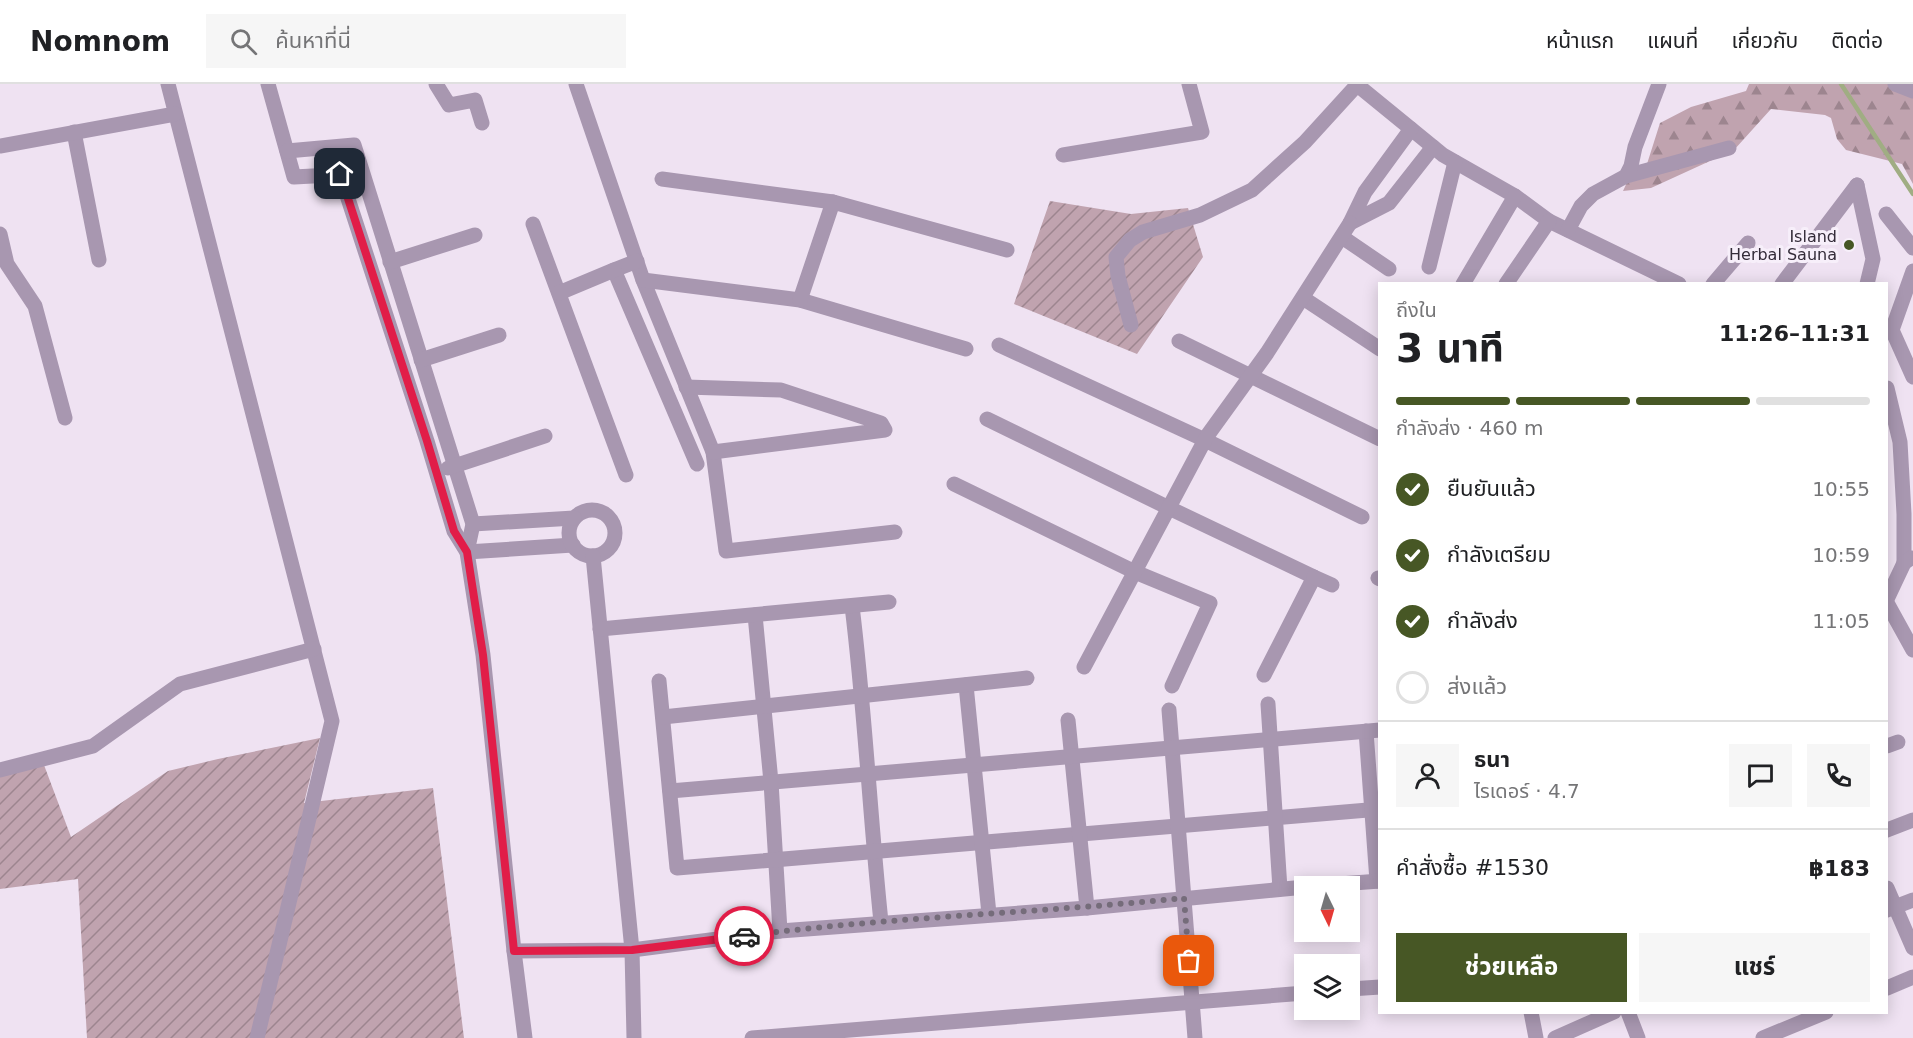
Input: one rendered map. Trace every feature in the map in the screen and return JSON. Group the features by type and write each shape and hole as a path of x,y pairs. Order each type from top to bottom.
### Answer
{"street":[{"path":"168,84 332,721 257,1038"},
{"path":"268,84 294,177 362,173"},
{"path":"436,84 449,105 475,100 482,123"},
{"path":"576,84 643,280 713,452 726,551 895,532"},
{"path":"1063,155 1202,132 1189,84"},
{"path":"1626,176 1659,84"},
{"path":"1895,84 1913,91"},
{"path":"1131,325 1118,276 1116,257 1130,240 1143,232 1200,215 1252,190 1305,142 1360,85 1433,147 1455,162 1515,196 1549,220 1675,282"},
{"path":"0,146 175,114"},
{"path":"1084,667 1205,440 1303,298 1342,237 1365,192 1411,129"},
{"path":"74,132 99,260"},
{"path":"287,150 354,145 473,524 467,552 483,655 525,1038"},
{"path":"1350,223 1389,203 1433,147"},
{"path":"1568,230 1581,206 1593,194 1626,176 1729,148"},
{"path":"1429,267 1455,162"},
{"path":"340,174 454,531 467,552"},
{"path":"662,179 833,202 1007,250"},
{"path":"1784,282 1857,185 1873,259 1868,282"},
{"path":"1464,282 1515,196"},
{"path":"800,300 833,202"},
{"path":"1886,214 1913,249"},
{"path":"1507,282 1549,220"},
{"path":"533,224 626,475"},
{"path":"0,234 3,264 35,306 65,418"},
{"path":"390,262 475,235"},
{"path":"1342,237 1389,269"},
{"path":"1715,282 1748,243"},
{"path":"559,293 637,261"},
{"path":"614,270 697,464"},
{"path":"1913,271 1892,330 1913,377"},
{"path":"643,280 800,300 966,349"},
{"path":"1303,298 1378,348"},
{"path":"421,360 499,335"},
{"path":"1179,341 1378,438"},
{"path":"999,345 1205,440 1362,517"},
{"path":"686,387 781,390 881,423 885,430 713,452"},
{"path":"1888,392 1900,442 1908,560 1888,599"},
{"path":"987,419 1332,585"},
{"path":"436,472 545,436"},
{"path":"954,484 1135,572 1210,603 1172,686"},
{"path":"473,524 574,518 586,511 594,510 601,511 612,521 615,527 614,541 605,552 593,556 584,554 573,546 569,531 574,518"},
{"path":"467,552 573,546"},
{"path":"593,556 632,950 634,1038"},
{"path":"1264,675 1314,577"},
{"path":"600,629 889,602"},
{"path":"1888,603 1913,650"},
{"path":"852,606 863,697 867,774 881,922"},
{"path":"755,615 771,782 780,931"},
{"path":"0,770 93,746 180,684 314,649"},
{"path":"663,717 1027,678"},
{"path":"659,681 677,868 1376,809"},
{"path":"966,685 989,914"},
{"path":"1268,704 1280,890"},
{"path":"1169,710 1195,1038"},
{"path":"1068,720 1087,908"},
{"path":"670,791 1373,731 1378,881 1360,882"},
{"path":"1888,830 1913,820"},
{"path":"514,951 632,950 780,931 1087,908 1294,888"},
{"path":"1888,893 1891,908 1913,948"},
{"path":"1891,908 1913,900"},
{"path":"1888,988 1913,977"},
{"path":"1360,988 1378,987"},
{"path":"752,1038 1294,994"},
{"path":"1531,1014 1536,1038"},
{"path":"1555,1038 1609,1014"},
{"path":"1629,1014 1638,1038"},
{"path":"1763,1038 1821,1014"}],"green space":[{"path":"1749,84 1913,84 1913,184 1902,164 1846,150 1837,139 1831,118 1825,115 1771,109 1734,150 1651,188 1623,191 1629,178 1647,164 1660,123 1691,107 1746,91"},
{"path":"1050,201 1131,214 1188,208 1203,257 1137,354 1014,304"},
{"path":"320,738 304,803 433,788 464,1038 87,1038 78,879 0,889 0,773 44,765 71,837 168,771"}],"waterway":[{"path":"1841,84 1913,194"}],"way so far":[{"path":"744,936 780,931 1087,908 1184,898 1189,961"}],"place":[{"name":"Island Herbal Sauna","path":"1849,245"}],"route":[{"path":"340,174 454,531 467,552 483,655 514,951 632,950 744,936"}]}
